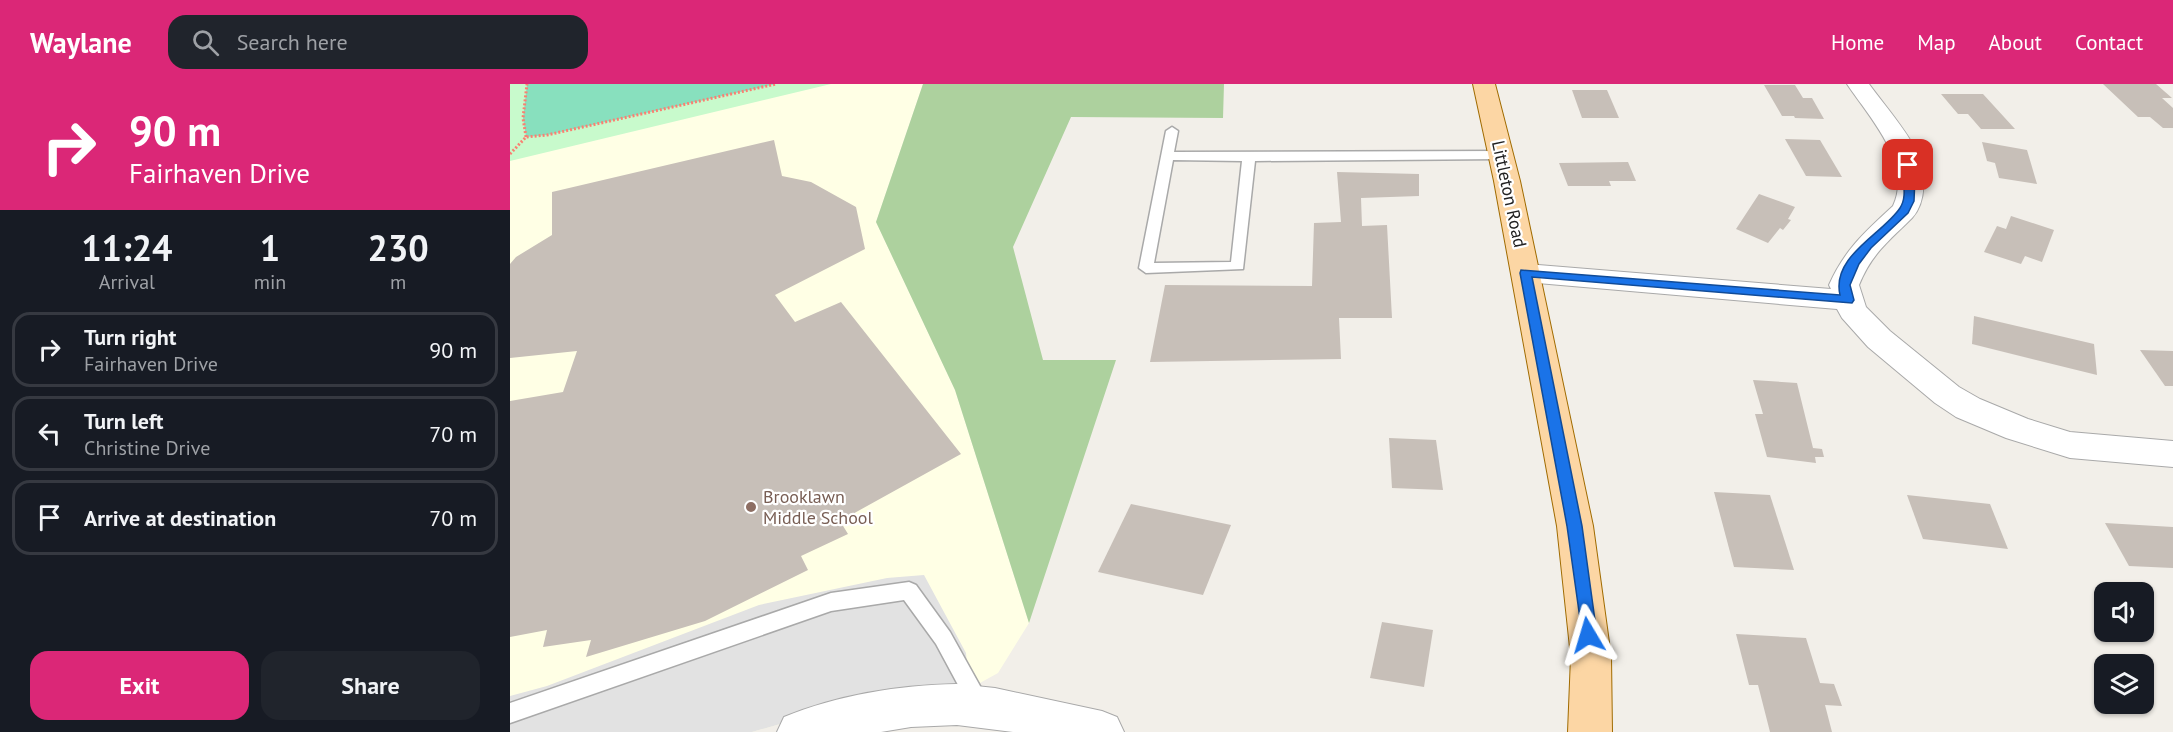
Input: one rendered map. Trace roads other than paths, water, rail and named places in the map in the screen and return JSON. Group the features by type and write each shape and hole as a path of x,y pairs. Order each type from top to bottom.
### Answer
{"main road":[{"name":"Littleton Road","path":"1484,84 1526,273 1575,526 1591,657 1590,732"}],"street":[{"path":"1858,84 1905,153 1910,177 1909,201 1905,210 1867,245 1853,264 1844,285 1847,300 1853,311 1879,339 1947,395 1968,408 2018,429 2070,445 2173,454"},
{"path":"1526,273 1847,300"},
{"path":"799,732 832,722 905,708 980,706 1101,732"}],"lane":[{"path":"1172,131 1146,268 1238,266 1249,157"},
{"path":"1168,156 1501,154"},
{"path":"510,713 831,602 909,591 943,638 980,706"}],"place":[{"name":"Brooklawn Middle School","path":"751,507"}]}
